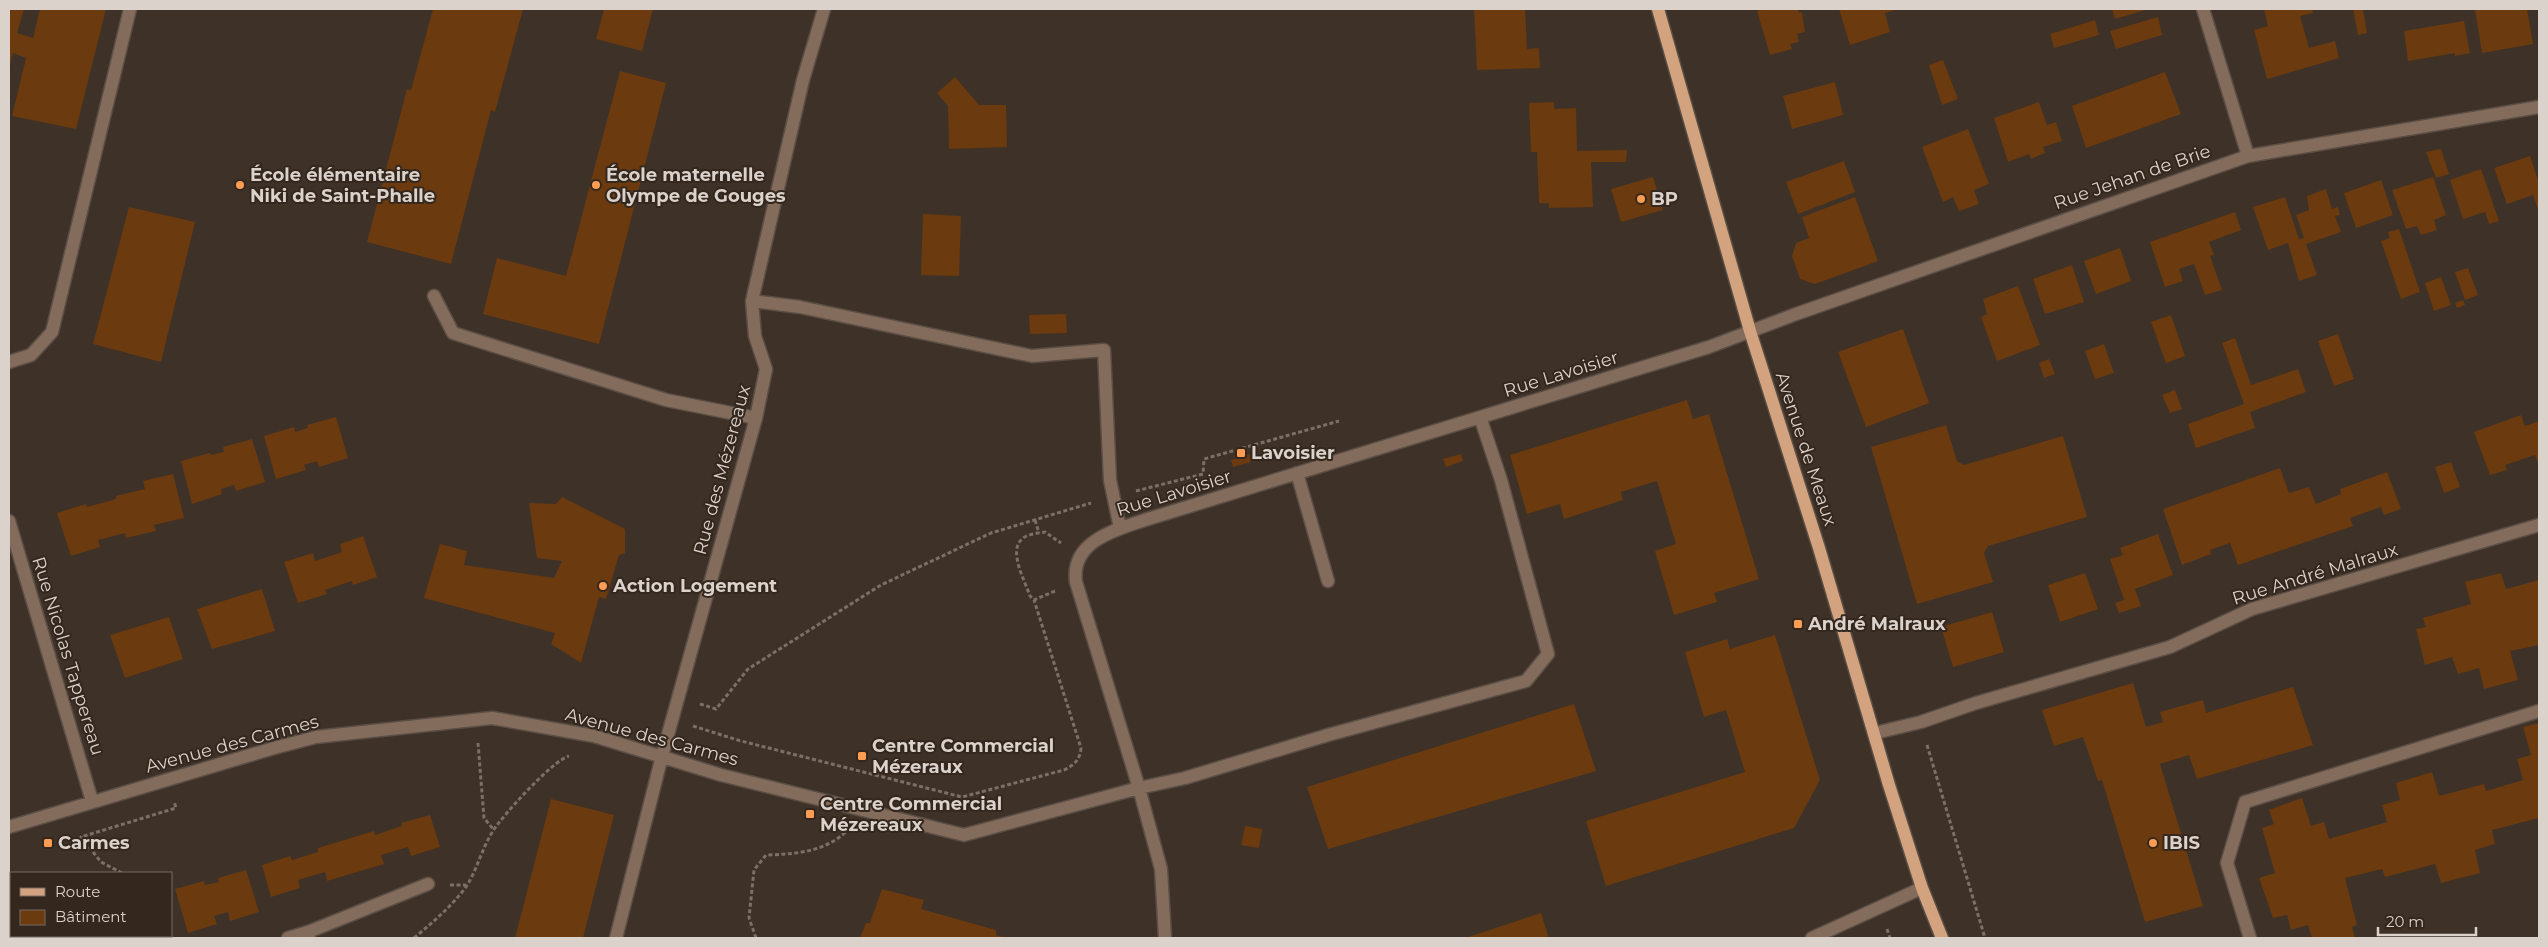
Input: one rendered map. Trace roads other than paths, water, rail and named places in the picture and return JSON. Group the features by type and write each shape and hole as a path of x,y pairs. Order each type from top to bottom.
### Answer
{"main road":[{"name":"Avenue de Meaux","path":"1658,9 1750,331 1820,548 1875,734 1925,893 1942,938"}],"street":[{"path":"9,362 31,354 52,332 130,9"},
{"name":"Rue des Mézereaux","path":"616,938 662,756 756,418 766,369 755,336 752,301 803,80 824,9"},
{"path":"2202,9 2248,156"},
{"name":"Rue Jehan de Brie","path":"1750,331 2248,156 2539,107"},
{"path":"434,296 453,333 666,400 756,418"},
{"path":"752,301 800,307 1032,356 1104,350 1110,480 1120,528"},
{"name":"Rue Lavoisier","path":"1165,938 1161,869 1139,788 1076,582 1074,569 1079,556 1102,535 1120,528 1709,347 1750,331"},
{"name":"Avenue des Carmes","path":"9,826 316,738 492,718 594,736 721,774 964,835 1139,788 1185,778 1328,735 1526,681 1548,654 1501,480 1480,417"},
{"path":"1297,473 1328,581"},
{"name":"Rue Nicolas Tappereau","path":"9,521 92,801"},
{"name":"Rue André Malraux","path":"1875,734 1921,722 1976,703 2170,647 2252,609 2539,524"},
{"path":"2250,938 2227,863 2245,802 2539,711"},
{"path":"288,938 309,935 428,884"},
{"path":"1817,937 1925,893"}],"place":[{"name":"École élémentaire Niki de Saint-Phalle","path":"240,185"},
{"name":"École maternelle Olympe de Gouges","path":"596,185"},
{"name":"BP","path":"1641,199"},
{"name":"Lavoisier","path":"1241,453"},
{"name":"Action Logement","path":"603,586"},
{"name":"André Malraux","path":"1798,624"},
{"name":"Centre Commercial Mézeraux","path":"862,756"},
{"name":"Centre Commercial Mézereaux","path":"810,814"},
{"name":"Carmes","path":"48,843"},
{"name":"IBIS","path":"2153,843"}]}
